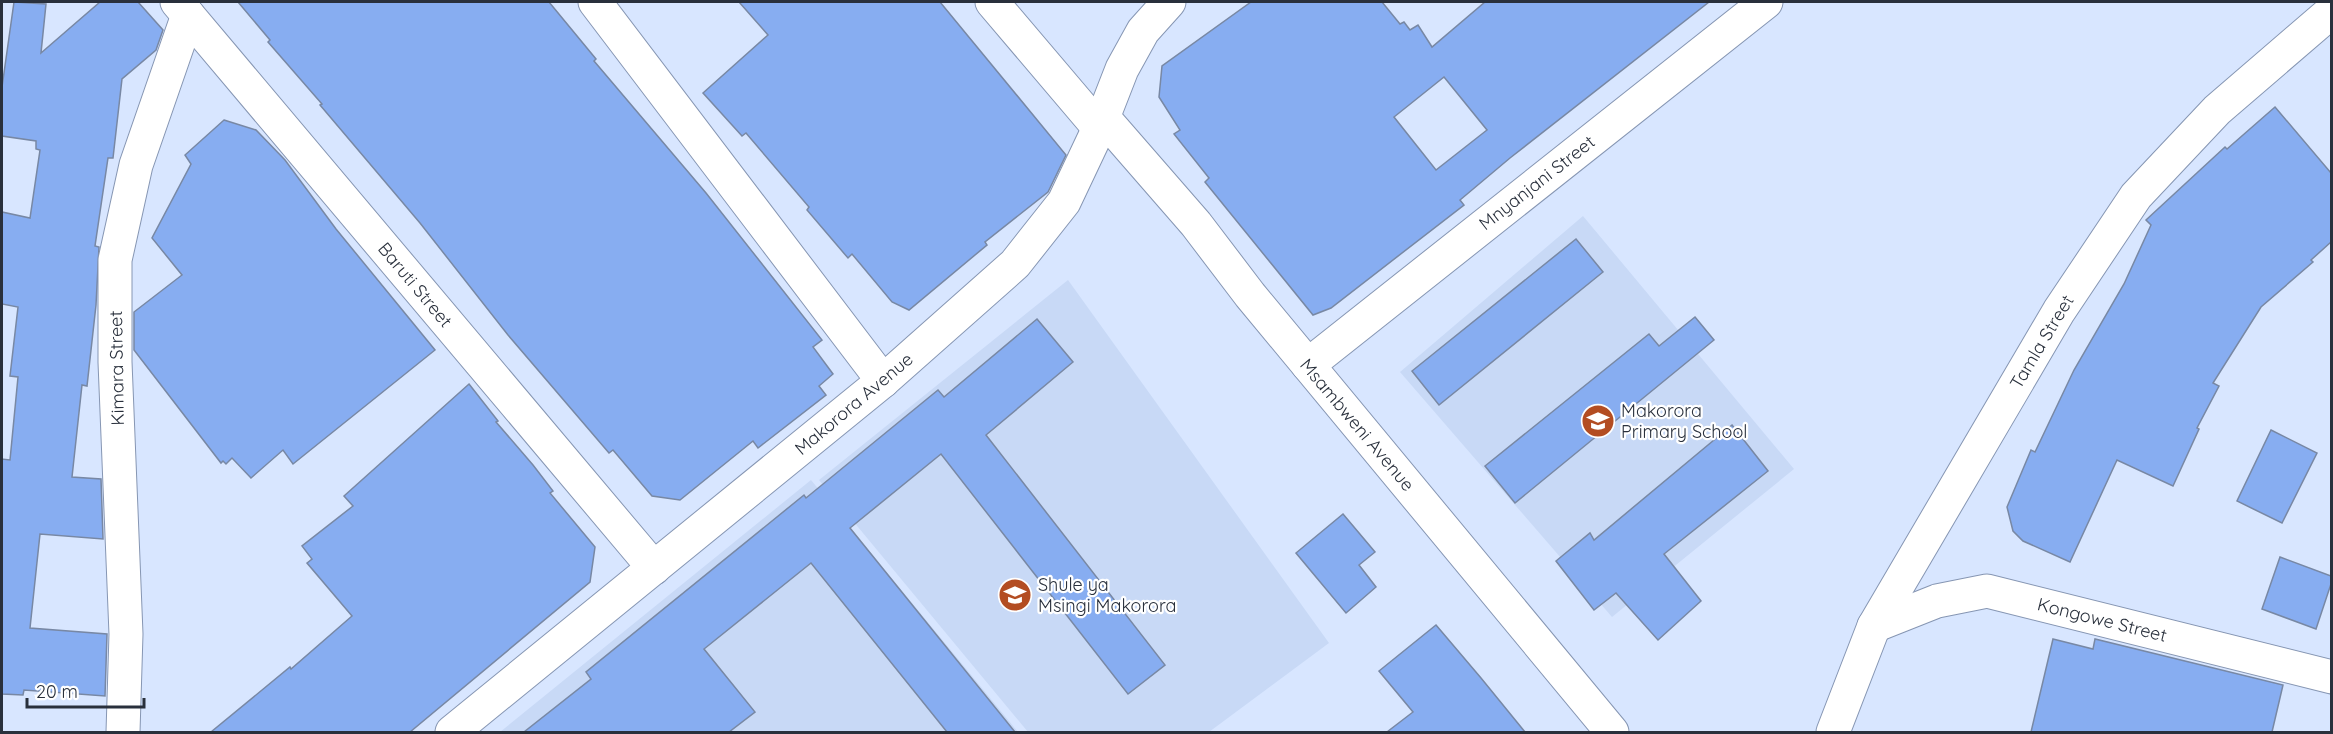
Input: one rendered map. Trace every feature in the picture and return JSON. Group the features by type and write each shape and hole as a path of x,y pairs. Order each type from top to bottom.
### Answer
{"street":[{"path":"595,2 883,381"},
{"name":"Msambweni Avenue","path":"992,2 1196,224 1598,728"},
{"name":"Makorora Avenue","path":"452,732 883,381 1015,264 1064,202 1143,31 1169,2"},
{"name":"Mnyanjani Street","path":"1308,365 1766,2"},
{"name":"Baruti Street","path":"183,8 654,568"},
{"name":"Kimara Street","path":"123,732 126,634 116,362 115,260 136,165 183,8"},
{"name":"Tamla Street","path":"1833,732 1874,626 2059,311 2136,196 2217,110 2331,11"},
{"name":"Kongowe Street","path":"1874,626 1937,602 1987,591 2331,677"}],"shaded area":[{"name":"Makorora Primary School","path":"1583,216 1794,469 1612,617 1400,372"},
{"path":"1068,280 1329,643 1209,732 1028,732 819,480"},
{"path":"811,480 1018,732 500,732"}],"building":[{"path":"14,2 46,4 41,53 100,2 138,2 163,30 156,50 122,79 113,158 108,158 95,246 99,247 96,305 87,386 82,385 72,477 101,479 103,539 40,534 30,628 107,634 105,696 24,690 23,695 2,694 2,459 10,460 18,377 10,376 18,307 2,304 2,212 30,218 40,150 36,149 36,141 2,136 2,87"},
{"path":"238,2 549,2 596,59 594,61 706,193 822,340 813,347 833,374 819,386 826,395 758,448 753,441 680,500 652,496 613,450 609,453 508,335 420,223 268,42 270,40"},
{"path":"739,2 940,2 1066,155 1048,192 985,242 987,245 909,310 892,302 852,254 848,258 807,210 809,207 746,133 742,136 703,93 768,35"},
{"path":"1251,2 1382,2 1400,24 1404,22 1410,30 1418,25 1432,47 1485,2 1709,2 1510,158 1460,200 1464,205 1331,308 1313,315 1205,182 1209,178 1174,134 1180,130 1159,97 1162,66","holes":["1444,77 1487,130 1436,170 1394,117"]},
{"path":"2275,107 2331,173 2331,242 2311,260 2313,262 2261,307 2213,383 2219,386 2197,428 2199,429 2173,486 2117,460 2070,562 2023,541 2013,531 2007,507 2031,450 2035,452 2074,370 2124,284 2151,225 2146,220 2225,147 2227,149"},
{"path":"224,120 256,130 285,160 336,229 435,350 293,464 283,450 251,478 232,458 226,464 223,461 221,463 134,350 134,312 182,275 152,238 191,164 185,155"},
{"path":"1576,239 1603,272 1439,405 1412,371"},
{"path":"1695,317 1714,340 1515,503 1485,466 1649,334 1659,346"},
{"path":"1037,319 1073,362 986,435 1165,665 1128,694 941,454 850,528 1015,732 947,732 811,563 704,649 755,712 729,732 524,732 591,679 586,672 804,495 806,498 938,390 944,397"},
{"path":"469,384 498,421 496,422 553,491 550,493 595,547 590,582 410,732 211,732 290,667 291,669 352,616 307,563 312,559 302,546 353,506 344,496"},
{"path":"1732,425 1768,471 1664,554 1701,601 1658,640 1616,593 1594,610 1556,561 1590,533 1594,540"},
{"path":"2271,430 2317,453 2282,523 2237,501"},
{"path":"1343,514 1375,552 1359,565 1376,587 1346,613 1296,553"},
{"path":"2280,557 2331,576 2331,584 2316,629 2262,609"},
{"path":"1436,625 1525,732 1387,732 1413,712 1379,671"},
{"path":"2053,639 2093,649 2095,639 2283,685 2272,732 2031,732"}],"place":[{"name":"Makorora Primary School","path":"1598,421"},
{"name":"Shule ya Msingi Makorora","path":"1015,595"}]}
